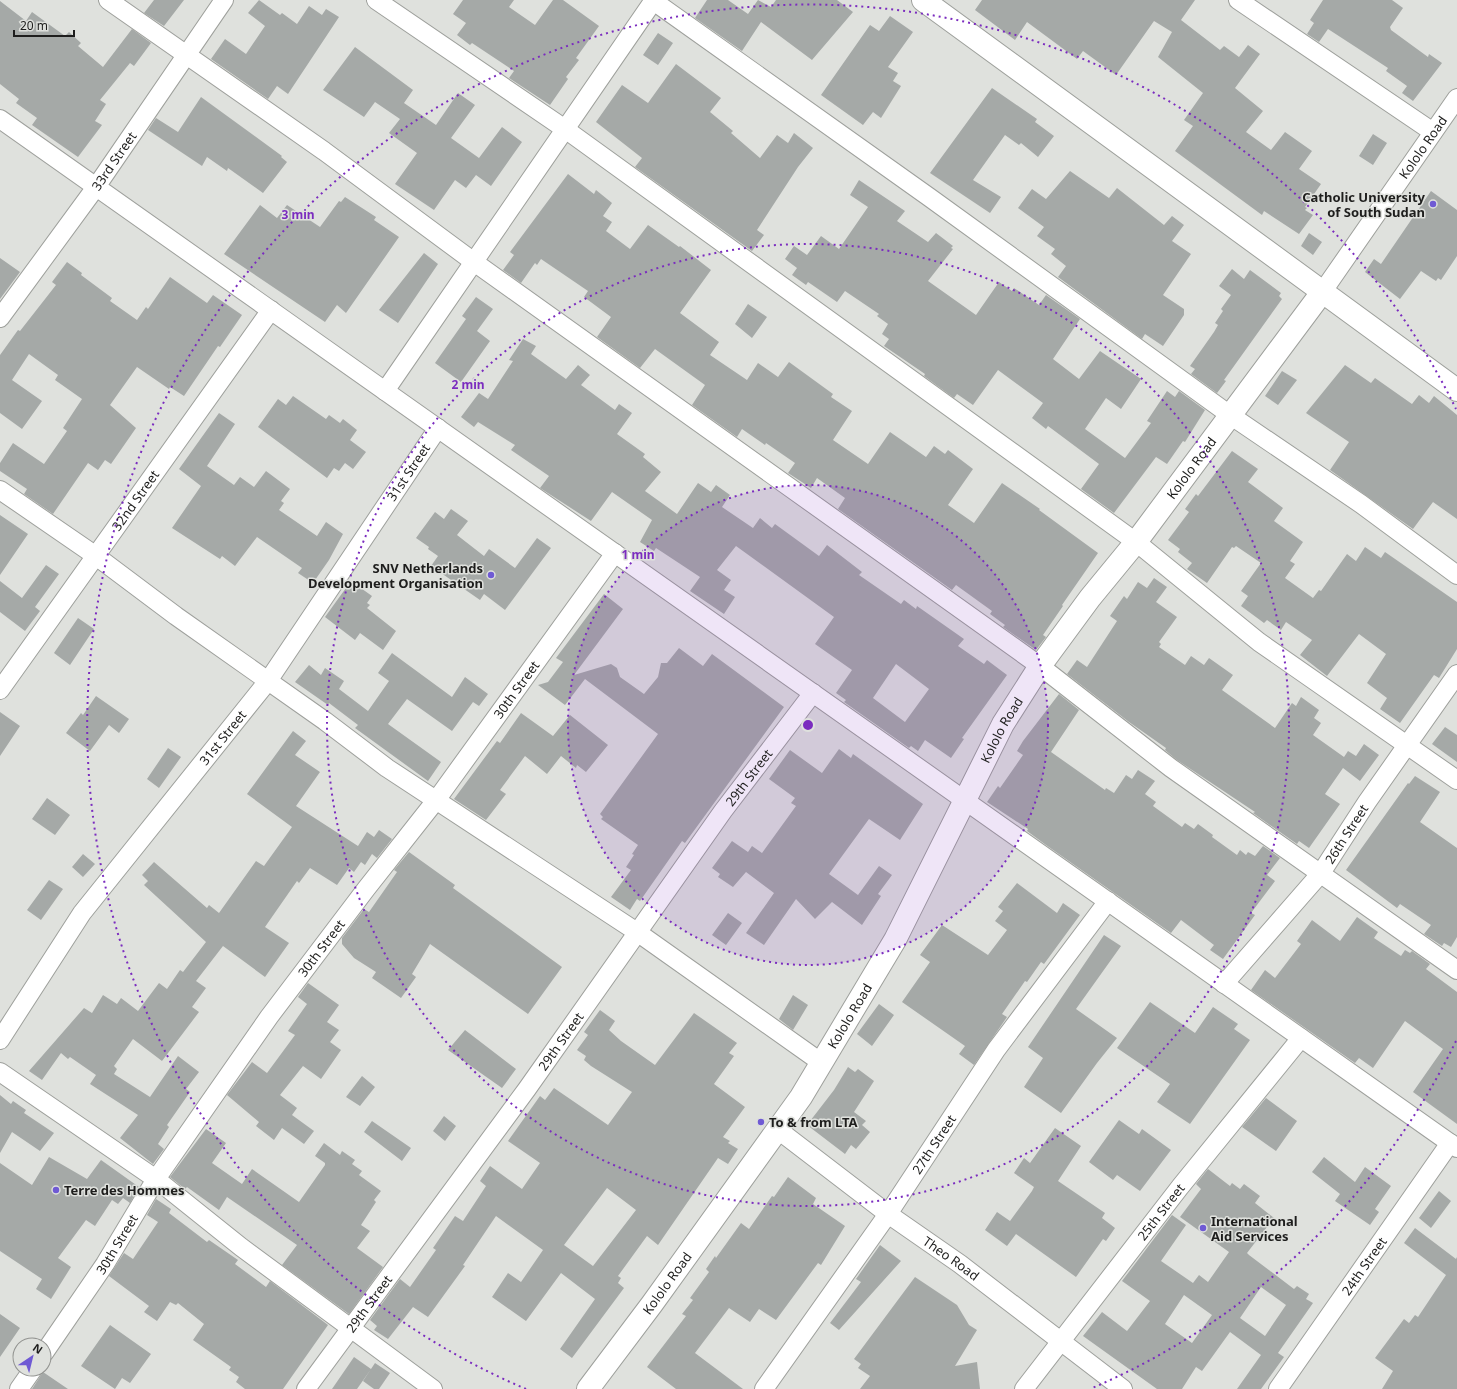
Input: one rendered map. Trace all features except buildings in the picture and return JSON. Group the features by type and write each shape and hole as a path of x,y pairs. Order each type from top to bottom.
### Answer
{"street":[{"path":"108,0 324,151 474,262 1040,666 1171,768 1457,970"},
{"name":"33rd Street","path":"0,318 96,187 224,0"},
{"path":"376,0 565,129 1136,542 1259,642 1457,780"},
{"path":"385,391 653,0 929,197 1230,415 1361,504 1457,575"},
{"path":"923,0 1457,390"},
{"path":"1238,0 1433,132"},
{"name":"Kololo Road","path":"588,1389 652,1304 801,1097 895,940 1003,724 1040,666 1090,598 1136,542 1323,291 1457,98"},
{"path":"0,119 1454,1146"},
{"name":"32nd Street","path":"0,690 272,310"},
{"name":"31st Street","path":"0,1040 82,913 268,681 438,428"},
{"path":"0,490 96,556 176,616 388,768 636,932 822,1063"},
{"name":"30th Street","path":"52,1341 105,1264 156,1179 269,1017 437,799 615,554"},
{"name":"26th Street","path":"1224,984 1320,873 1457,674"},
{"name":"29th Street","path":"306,1389 526,1089 723,811 813,693"},
{"name":"27th Street","path":"764,1389 888,1214 996,1050 1108,901"},
{"name":"25th Street","path":"1024,1389 1180,1187 1301,1038"},
{"path":"0,1072 156,1179 241,1247 433,1389"},
{"name":"Theo Road","path":"777,1129 888,1214 960,1264 1123,1389"},
{"name":"24th Street","path":"1278,1389 1454,1146"},
{"path":"19,1389 27,1377"}],"place":[{"name":"Catholic University of South Sudan","path":"1433,204"},
{"name":"SNV Netherlands Development Organisation","path":"491,575"},
{"name":"To & from LTA","path":"761,1122"},
{"name":"Terre des Hommes","path":"56,1190"},
{"name":"International Aid Services","path":"1203,1228"}]}
